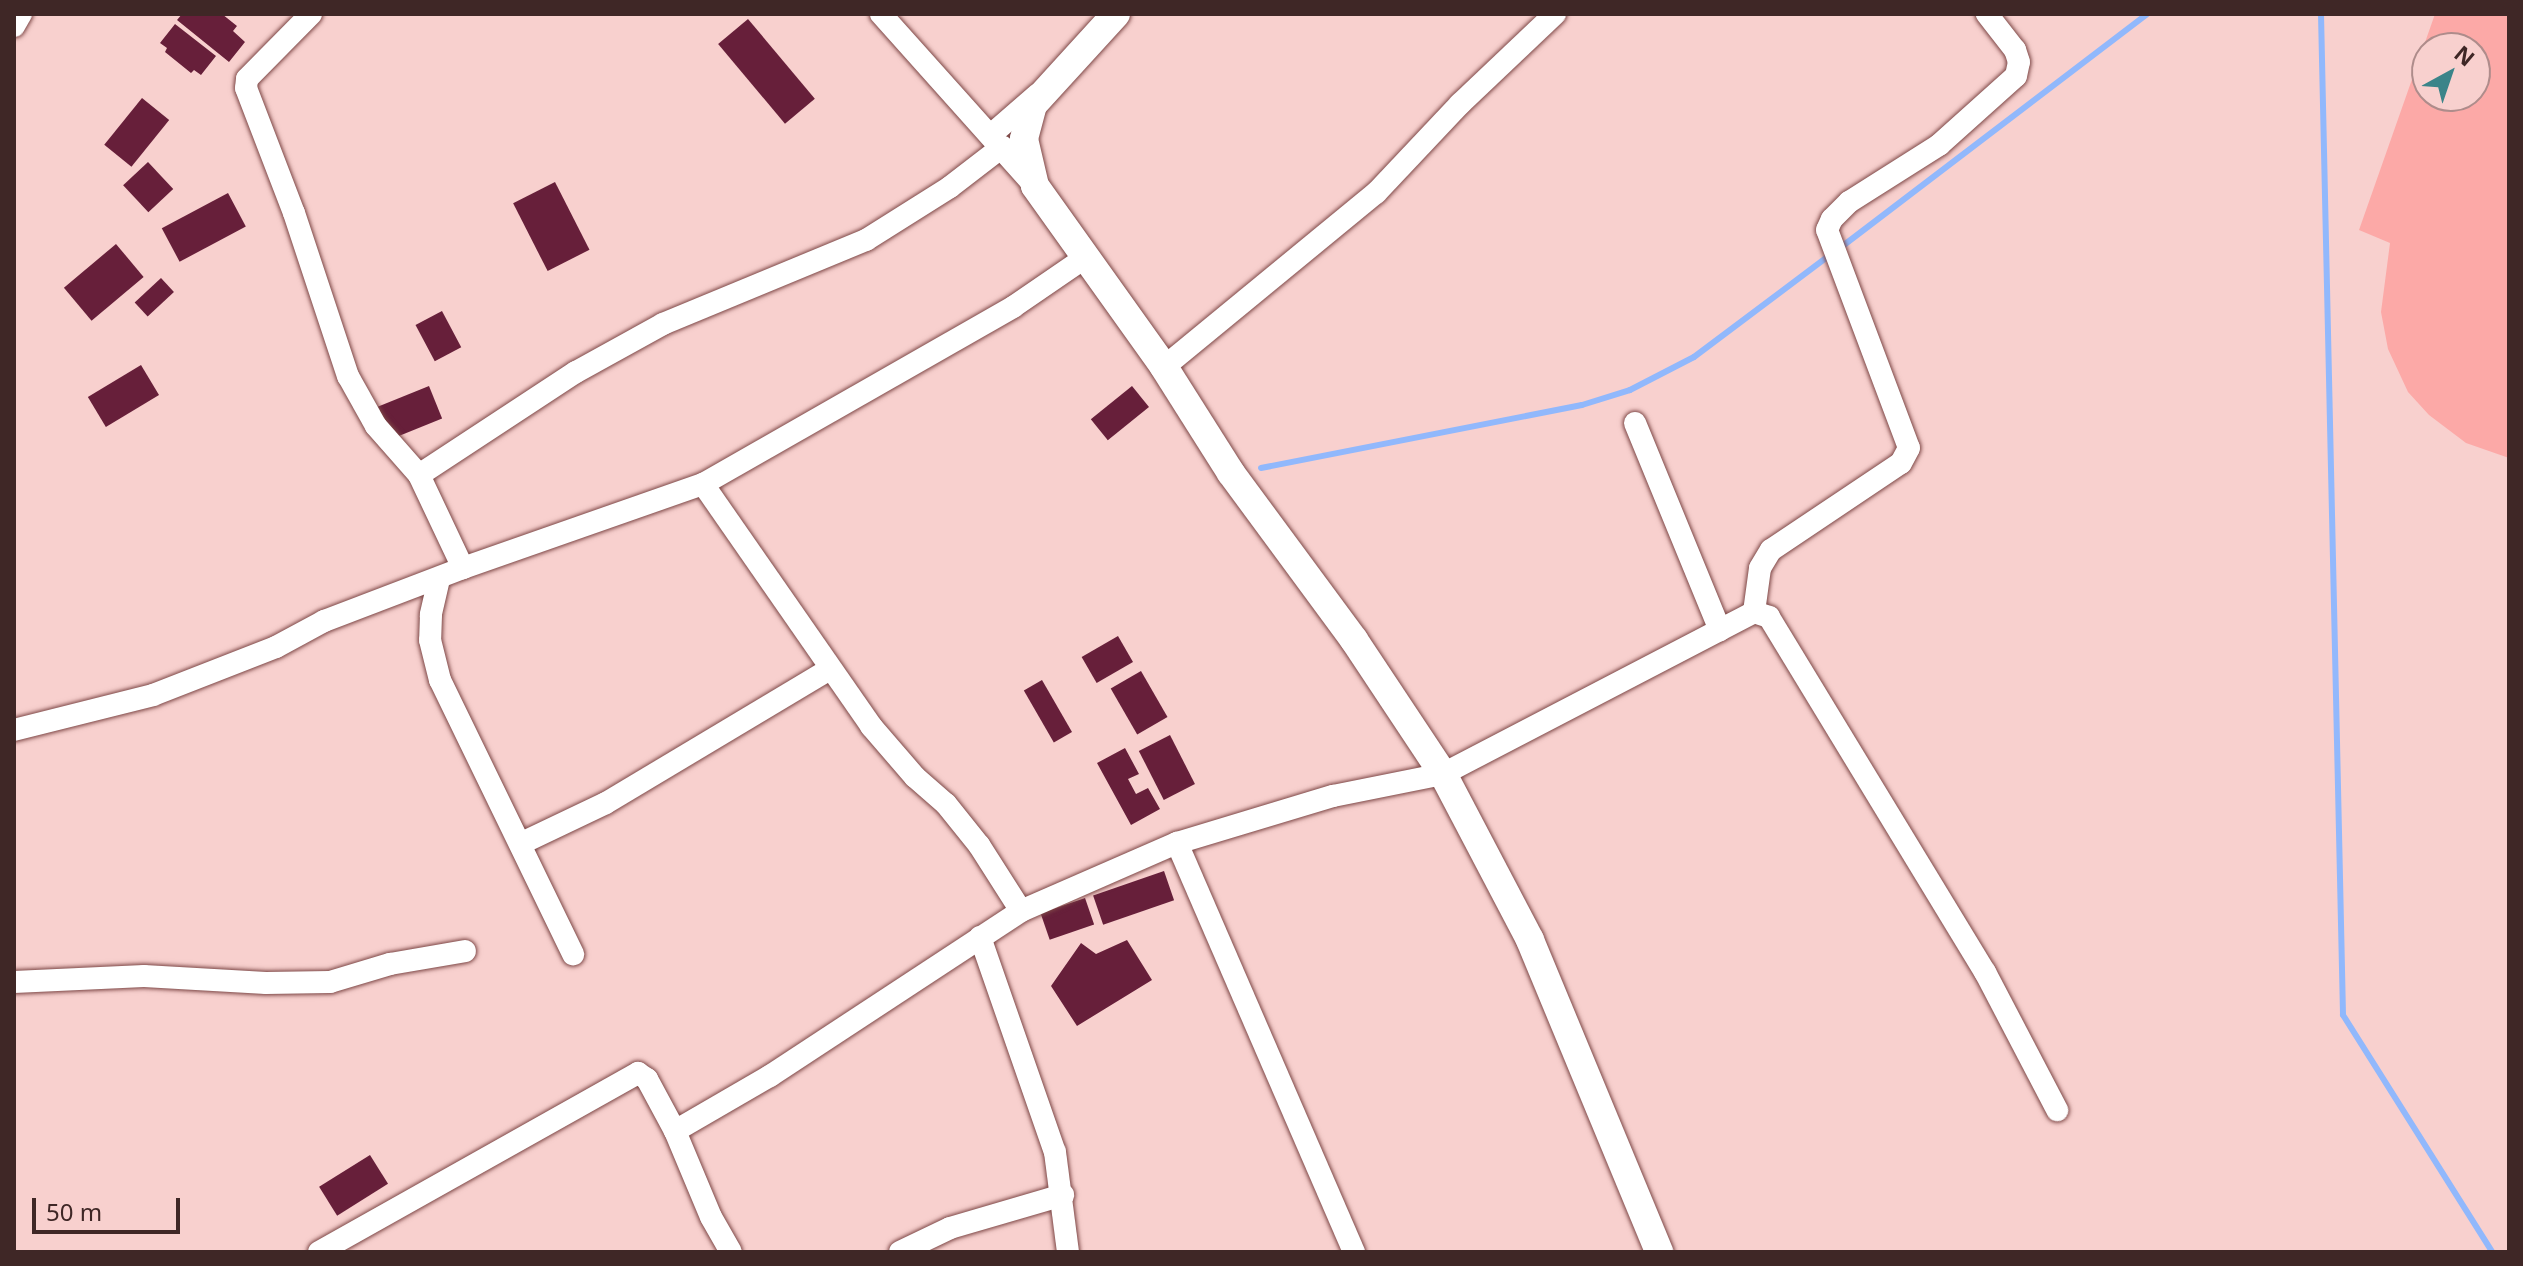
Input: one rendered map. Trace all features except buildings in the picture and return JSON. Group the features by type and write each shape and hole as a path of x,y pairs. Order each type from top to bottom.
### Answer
{"street":[{"path":"14,26 21,14"},
{"path":"311,14 247,79 246,88 312,262 323,307 348,376 376,426 419,475 463,568"},
{"path":"881,14 1035,186 1164,367 1231,473 1354,640 1443,774 1530,940 1659,1252"},
{"path":"419,475 576,372 663,324 866,240 950,187 1116,14"},
{"path":"1164,367 1376,193 1480,84 1555,14"},
{"path":"1754,612 1760,568 1771,550 1901,463 1909,448 1827,230 1832,219 1849,202 1939,145 2016,76 2019,62 2015,50 1987,14"},
{"path":"1035,186 1024,139 1033,105 1048,85"},
{"path":"14,730 153,695 276,647 324,621 463,568 703,484 1013,307 1086,257"},
{"path":"1635,423 1720,630"},
{"path":"703,484 871,726 915,777 946,804 979,845 1021,911"},
{"path":"439,579 431,615 430,640 440,680 522,843 573,954"},
{"path":"675,1131 770,1076 1021,911 1177,843 1333,796 1443,774 1754,612 1769,617 1961,933 2057,1110"},
{"path":"522,843 606,803 830,669"},
{"path":"1177,843 1354,1252"},
{"path":"980,937 1055,1152 1068,1252"},
{"path":"14,982 144,976 266,983 330,982 390,964 465,951"},
{"path":"319,1252 634,1073 647,1079 675,1131 711,1217 731,1252"},
{"path":"900,1252 950,1228 1063,1195"}],"shaded area":[{"path":"2435,14 2509,14 2509,458 2466,443 2429,415 2408,392 2388,349 2381,312 2390,243 2359,230 2411,82 2411,112 2491,112 2491,32 2429,32"}],"waterway":[{"path":"1840,248 2147,14"},
{"path":"2321,14 2343,1015 2492,1252"},
{"path":"1261,468 1582,405 1630,390 1694,357 1831,254"}]}
